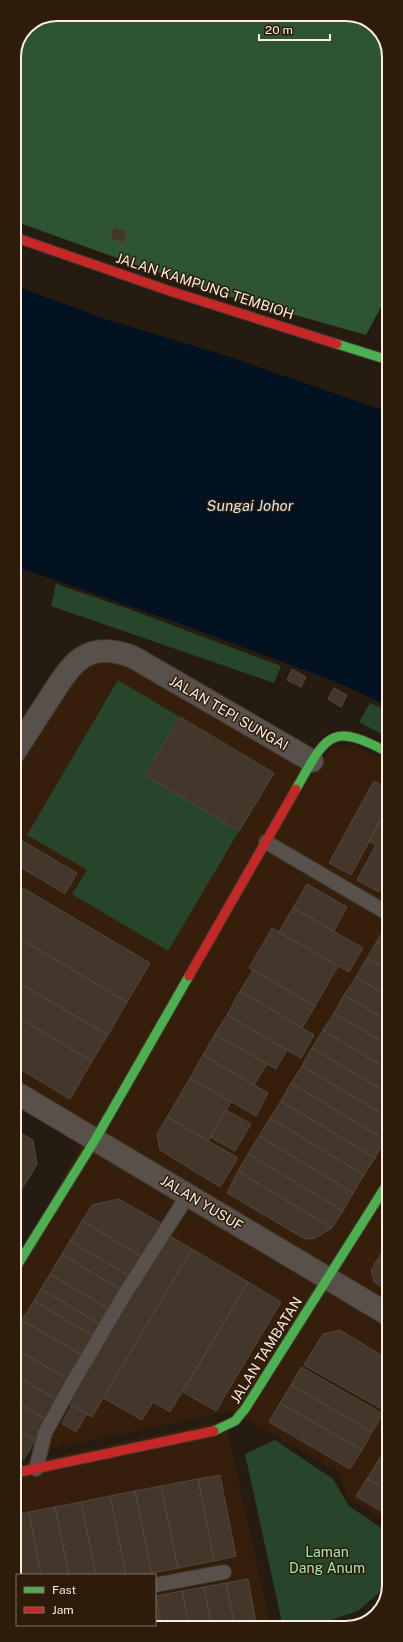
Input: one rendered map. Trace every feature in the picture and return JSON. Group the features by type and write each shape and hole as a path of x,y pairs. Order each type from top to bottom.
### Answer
{"street":[{"name":"JALAN KAMPUNG TEMBIOH","path":"21,239 170,291 382,358"},
{"name":"JALAN TEPI SUNGAI","path":"21,742 74,662 87,654 102,650 118,652 133,657 312,761"},
{"path":"21,1258 95,1140 312,761 325,742 332,737 341,734 350,735 360,738 382,749"},
{"name":"JALAN YUSUF","path":"21,1096 382,1311"},
{"name":"JALAN TAMBATAN","path":"21,1472 214,1431 235,1421 245,1410 382,1192"}],"lane":[{"path":"266,842 382,910"},
{"path":"36,1469 45,1433 69,1389 135,1279 188,1195"},
{"path":"156,1585 224,1572"}],"shaded area":[{"path":"120,660 316,774 331,747 353,745 382,759 382,1519 348,1498 340,1473 232,1411 21,1455 21,1254 82,1144 21,1107 21,757 70,680 89,662"},
{"path":"225,1420 270,1621 156,1621 156,1574 21,1574 21,1464"}],"green space":[{"path":"57,21 348,21 364,26 375,35 379,43 382,57 382,305 366,335 206,290 21,224 21,57 27,37 37,27"},
{"path":"56,584 129,609 281,666 274,683 51,606"},
{"path":"118,680 180,717 145,775 239,831 168,951 72,894 87,870 27,835"},
{"path":"370,703 382,708 382,734 359,722"},
{"name":"Laman Dang Anum","path":"275,1440 333,1479 349,1506 382,1528 381,1591 358,1611 327,1621 282,1621 245,1454"}],"water":[{"name":"Sungai Johor","path":"21,288 102,318 227,356 382,410 382,703 334,681 170,620 21,568"}],"building":[{"path":"113,227 127,231 124,243 110,239"},
{"path":"292,669 306,677 301,687 287,680"},
{"path":"334,688 347,695 341,707 328,699"},
{"path":"180,717 274,773 239,831 145,775"},
{"path":"374,781 382,786 382,818 351,875 329,863"},
{"path":"382,818 382,887 379,892 357,880 376,845 369,841"},
{"path":"21,840 77,873 65,894 21,867"},
{"path":"307,884 347,907 334,931 293,908"},
{"path":"23,888 150,963 127,1002 21,939 21,891"},
{"path":"293,908 363,948 349,972 279,932"},
{"path":"272,928 338,966 315,1006 249,968"},
{"path":"382,933 382,944 377,941"},
{"path":"21,939 127,1002 108,1035 21,984"},
{"path":"377,941 382,944 382,967 367,958"},
{"path":"367,958 382,967 382,993 356,977"},
{"path":"253,970 315,1006 302,1028 240,991"},
{"path":"356,977 382,993 382,1018 344,995"},
{"path":"21,984 108,1035 92,1061 21,1019"},
{"path":"240,991 314,1035 301,1058 227,1015"},
{"path":"344,995 382,1018 382,1042 334,1013"},
{"path":"334,1013 382,1042 382,1066 323,1030"},
{"path":"227,1015 287,1050 276,1069 215,1034"},
{"path":"21,1019 92,1061 70,1099 21,1070"},
{"path":"323,1030 382,1066 382,1090 312,1048"},
{"path":"215,1034 267,1064 254,1085 203,1055"},
{"path":"312,1048 382,1090 382,1114 302,1066"},
{"path":"203,1055 268,1093 256,1116 190,1078"},
{"path":"302,1066 382,1114 382,1138 291,1083"},
{"path":"190,1078 231,1102 208,1141 167,1117"},
{"path":"291,1083 382,1138 382,1145 375,1158 281,1101"},
{"path":"281,1101 375,1158 364,1175 270,1118"},
{"path":"226,1110 251,1124 235,1151 210,1137"},
{"path":"167,1117 238,1158 220,1187 160,1150 157,1134"},
{"path":"270,1118 364,1175 353,1193 259,1136"},
{"path":"21,1133 33,1140 37,1164 21,1191"},
{"path":"259,1136 353,1193 343,1211 248,1154"},
{"path":"248,1154 343,1211 332,1228 238,1171"},
{"path":"238,1171 332,1228 315,1238 305,1239 227,1193"},
{"path":"119,1199 164,1225 144,1258 82,1221 92,1205"},
{"path":"82,1221 144,1258 132,1278 70,1241"},
{"path":"165,1233 192,1249 92,1417 65,1401"},
{"path":"70,1241 132,1278 124,1292 62,1254"},
{"path":"192,1249 248,1282 170,1412 153,1402 142,1420 103,1398"},
{"path":"382,1252 382,1263 377,1260"},
{"path":"62,1254 124,1292 112,1311 50,1274"},
{"path":"377,1260 382,1263 382,1287 374,1282 371,1270"},
{"path":"50,1274 112,1311 103,1326 41,1289"},
{"path":"248,1282 281,1302 216,1411 183,1392"},
{"path":"41,1289 103,1326 96,1338 34,1301"},
{"path":"34,1301 96,1338 85,1357 22,1320"},
{"path":"22,1320 85,1357 70,1381 21,1352"},
{"path":"340,1330 382,1356 382,1409 304,1365 323,1334"},
{"path":"21,1352 70,1381 59,1401 21,1379"},
{"path":"301,1367 382,1413 382,1416 372,1432 291,1385"},
{"path":"21,1379 59,1401 47,1420 21,1405"},
{"path":"291,1385 372,1432 362,1450 280,1403"},
{"path":"280,1403 362,1450 350,1469 269,1422"},
{"path":"21,1405 47,1420 35,1440 21,1431"},
{"path":"72,1405 87,1414 76,1432 62,1424"},
{"path":"21,1431 35,1440 24,1459 21,1457"},
{"path":"382,1454 382,1463 378,1461"},
{"path":"378,1461 382,1463 382,1487 367,1479"},
{"path":"220,1475 236,1556 214,1561 198,1479"},
{"path":"198,1479 214,1561 178,1568 161,1486"},
{"path":"367,1479 382,1487 382,1512 356,1496"},
{"path":"161,1486 178,1568 152,1573 135,1491"},
{"path":"135,1491 152,1573 126,1574 110,1496"},
{"path":"110,1496 126,1574 96,1574 81,1502"},
{"path":"81,1502 96,1574 69,1574 55,1507"},
{"path":"55,1507 69,1574 41,1574 29,1512"},
{"path":"29,1512 41,1574 21,1574 21,1514"},
{"path":"248,1579 256,1621 234,1621 226,1583"},
{"path":"226,1583 234,1621 211,1621 204,1587"},
{"path":"204,1587 211,1621 188,1621 182,1591"},
{"path":"182,1591 188,1621 161,1621 156,1596"},
{"path":"156,1600 161,1621 156,1621"}],"traffic: fast":[{"path":"337,344 382,358"},
{"path":"296,789 315,757 323,746 331,739 341,736 353,737 382,750"},
{"path":"21,1259 95,1140 189,976"},
{"path":"214,1431 235,1421 245,1409 382,1192"}],"traffic: jam":[{"path":"21,239 170,291 337,344"},
{"path":"189,976 296,789"},
{"path":"21,1472 214,1431"}]}
